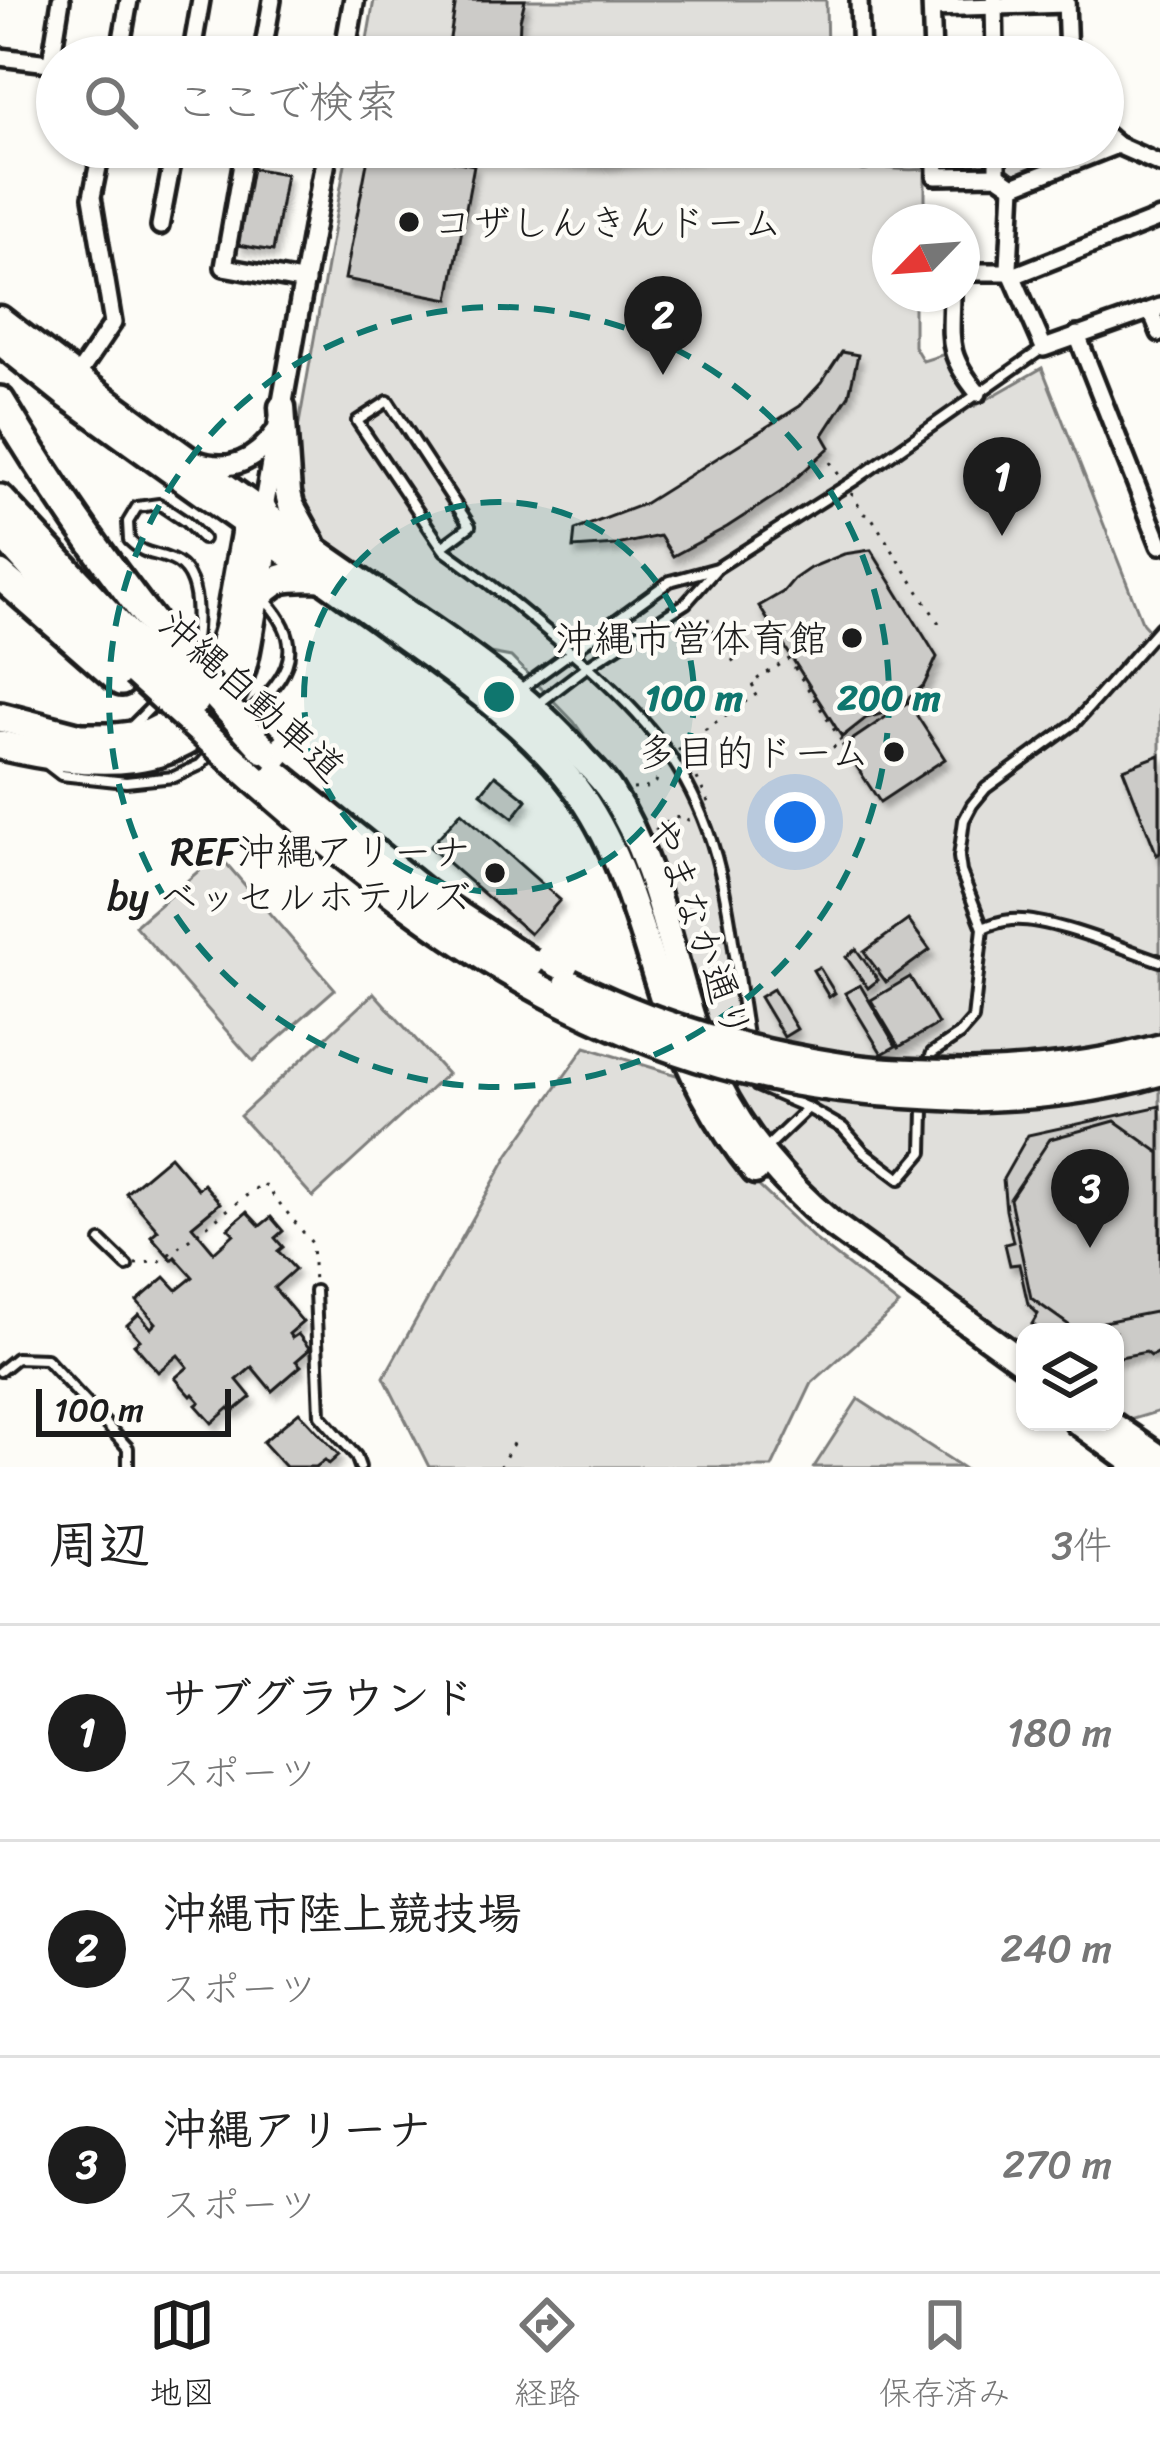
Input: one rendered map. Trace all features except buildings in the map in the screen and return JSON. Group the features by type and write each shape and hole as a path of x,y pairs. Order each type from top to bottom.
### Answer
{"highway":[{"path":"0,401 105,564 144,663"},
{"name":"沖縄自動車道","path":"0,499 246,784 401,901 531,985 637,1035 691,1054 765,1075 893,1094 972,1086 1160,1048"},
{"path":"258,524 260,603"},
{"path":"0,717 80,738 149,734 177,720 200,700 218,670 258,524"},
{"name":"沖縄自動車道","path":"0,531 58,595 371,853 482,933 590,994 693,1033 768,1054 1030,1095 1160,1071"},
{"path":"0,746 73,760 113,761 181,744 215,717 236,683 266,587 320,565"},
{"path":"0,575 144,663 264,749 482,933"}],"main road":[{"name":"やまなか通り","path":"0,319 191,459 258,524"},
{"name":"やまなか通り","path":"0,342 64,394 525,699 610,791 641,851 716,1078 754,1159 830,1223 1016,1357"},
{"path":"280,419 287,493 320,565"},
{"name":"やまなか通り","path":"320,565 474,688 574,785 603,830 623,875 679,1042 714,1115 793,1212 1016,1377"},
{"path":"1097,1431 1153,1457"},
{"path":"1120,1431 1153,1457"}],"street":[{"path":"57,36 61,0"},
{"path":"122,36 129,0"},
{"path":"194,36 201,0"},
{"path":"266,36 272,0"},
{"path":"348,36 354,0"},
{"path":"859,0 860,36"},
{"path":"932,36 931,4 1066,2 1067,36"},
{"path":"994,3 995,36"},
{"path":"0,56 36,61"},
{"path":"1124,148 1160,164"},
{"path":"77,376 112,322 92,196 97,168"},
{"path":"160,226 171,168"},
{"path":"241,168 224,267 305,282"},
{"path":"258,524 324,168"},
{"path":"936,168 936,176 997,175 1013,186"},
{"path":"997,168 997,175"},
{"path":"1013,186 1059,168"},
{"path":"1013,186 1012,274 1043,348 1155,309 1160,333"},
{"path":"980,273 1012,274 1160,218"},
{"path":"952,312 951,349 978,393"},
{"path":"1077,335 1156,522 1160,545"},
{"path":"191,459 207,465 239,463 263,450 280,419"}],"lane":[{"path":"506,716 525,699 686,603 717,568 846,486 1043,348"},
{"path":"442,547 470,526 388,401 357,421 442,547 589,665 679,759 704,811 722,880 757,1086 843,1128 900,1180 923,1152 924,1109"},
{"path":"116,738 145,716 193,658 195,590 186,567 141,552 129,539 128,522 136,507 159,504 203,539"},
{"path":"506,716 571,651 670,581 717,568"},
{"path":"32,753 62,776 86,780 175,777 200,765 288,667 292,646 284,620 260,603"},
{"path":"928,1064 932,1053 973,1019 983,928 959,857 964,820 986,788 1075,723 1160,628"},
{"path":"983,928 1016,919 1037,922 1160,961"},
{"path":"754,1159 808,1108"},
{"path":"100,1240 127,1266"},
{"path":"315,1291 320,1415 360,1467"},
{"path":"0,1371 16,1358 46,1359 128,1448 128,1467"}],"path":[{"path":"830,462 940,625"},
{"path":"708,617 738,668"},
{"path":"650,836 671,819 681,816 690,821 709,801 679,759 678,748 758,693 751,683 789,659 842,742 832,748"},
{"path":"625,789 646,788 656,782 660,768 679,759"},
{"path":"127,1266 160,1261 263,1183 312,1243 315,1291"},
{"path":"500,1467 516,1438"}],"shaded area":[{"path":"374,0 826,0 827,36 368,36"},
{"path":"344,168 925,169 925,204 872,204 872,312 914,312 914,346 923,361 945,354 975,406 1042,368 1143,624 1156,638 1160,634 1160,1411 1124,1422 1124,1323 1016,1323 1016,1345 843,1216 777,1154 727,1080 619,786 574,722 511,657 490,653 324,538 300,495 294,452"},
{"path":"1007,168 1043,168 1018,178"},
{"path":"218,854 335,989 253,1061 135,926"},
{"path":"374,993 447,1074 313,1197 240,1116"},
{"path":"585,1047 683,1077 730,1159 816,1240 899,1305 812,1383 772,1467 429,1467 384,1377 509,1154"},
{"path":"858,1399 962,1467 814,1467"}],"place":[{"name":"コザしんきんドーム","path":"409,222"},
{"name":"沖縄市陸上競技場","path":"663,375"},
{"name":"サブグラウンド","path":"1002,536"},
{"name":"沖縄市営体育館","path":"852,638"},
{"name":"多目的ドーム","path":"894,752"},
{"name":"REF沖縄アリーナ by ベッセルホテルズ","path":"495,873"},
{"name":"沖縄アリーナ","path":"1090,1248"}]}
